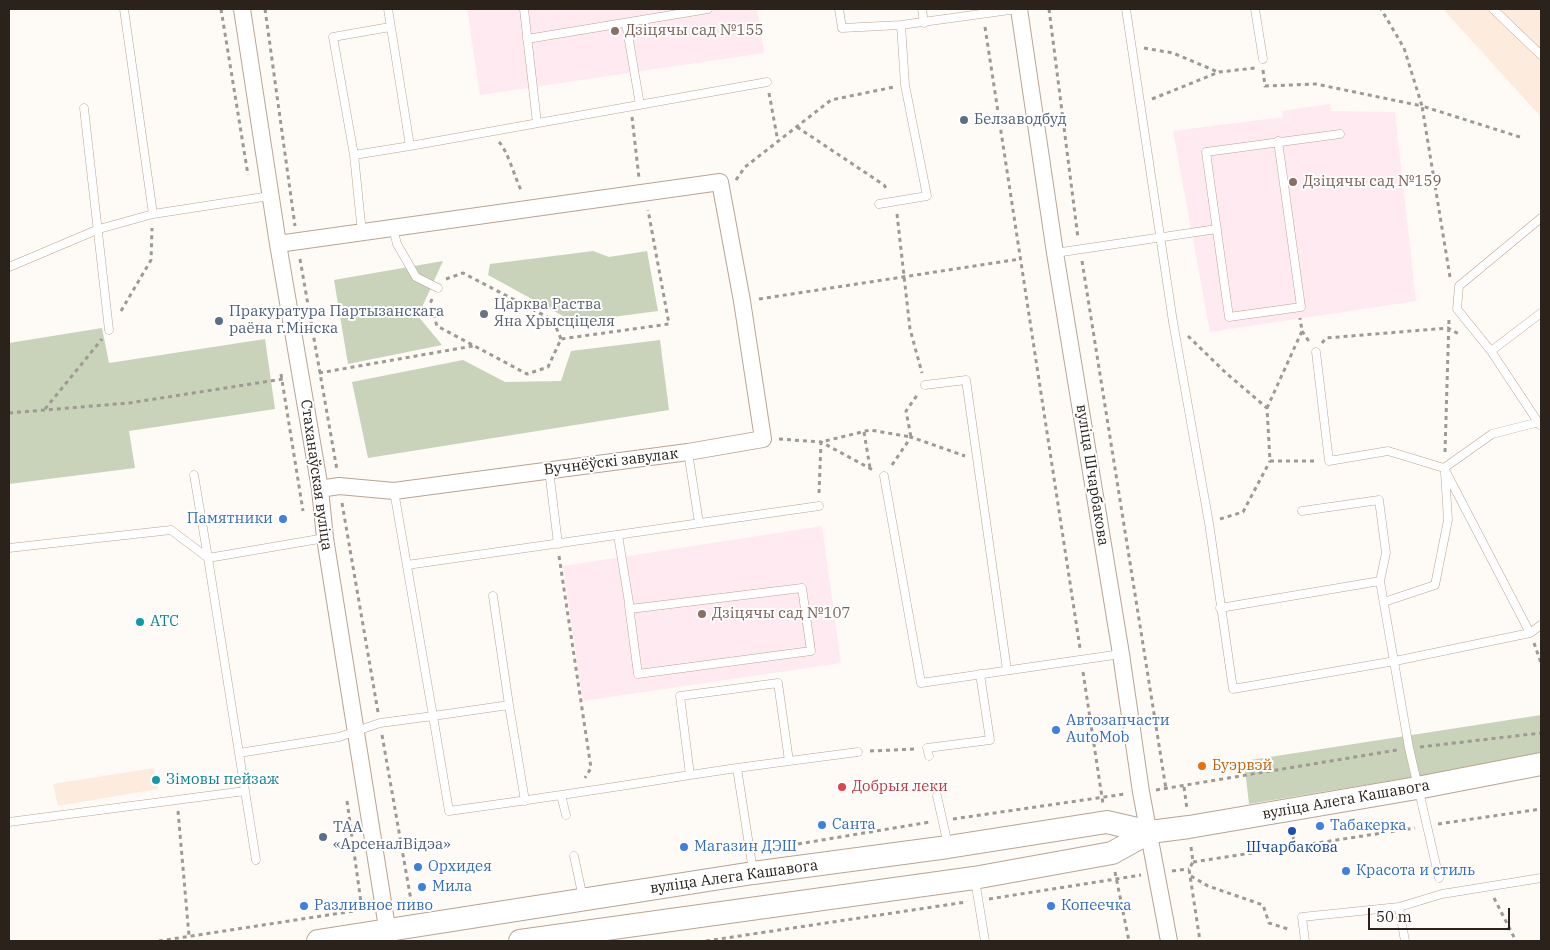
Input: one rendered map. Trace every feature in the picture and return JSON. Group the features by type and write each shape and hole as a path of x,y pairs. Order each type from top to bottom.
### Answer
{"main road":[{"name":"вуліца Алега Кашавога","path":"520,941 974,878 1112,853 1150,832 1417,788 1541,764"},
{"name":"вуліца Алега Кашавога","path":"318,941 388,936 584,900 753,873 948,847 1107,822 1150,832"}],"street":[{"name":"Стаханаўская вуліца","path":"242,9 270,196 320,489 325,538 388,936"},
{"name":"вуліца Шчарбакова","path":"1018,9 1055,253 1121,654 1141,792 1170,941"},
{"path":"278,244 530,209 644,200 720,182 742,301 763,439"},
{"name":"Вучнёўскі завулак","path":"320,489 339,486 394,491 688,452 763,439"}],"lane":[{"path":"124,9 153,214"},
{"path":"388,9 410,146"},
{"path":"524,9 537,123"},
{"path":"527,38 708,9"},
{"path":"839,9 842,28 924,23 1018,9"},
{"path":"922,9 924,23"},
{"path":"1126,9 1173,322 1209,523 1233,689 1395,661 1530,633 1541,625"},
{"path":"1255,9 1263,59"},
{"path":"1493,9 1541,55"},
{"path":"626,23 640,105"},
{"path":"879,204 896,203 927,196 904,85 901,25"},
{"path":"362,232 354,155 333,37 390,27"},
{"path":"354,155 767,82"},
{"path":"84,108 109,330"},
{"path":"1278,142 1301,307 1229,317 1206,152 1278,142 1340,134"},
{"path":"9,267 99,229 153,214 270,196"},
{"path":"1444,468 1492,434 1540,424 1491,352 1457,309 1459,286 1541,218"},
{"path":"393,228 397,244 416,277 438,288"},
{"path":"1055,253 1216,229"},
{"path":"1491,352 1541,313"},
{"path":"1316,352 1329,461 1388,451 1444,468 1530,633"},
{"path":"925,385 966,380 1007,670"},
{"path":"688,452 699,523"},
{"path":"1384,602 1435,585 1448,520 1444,468"},
{"path":"549,470 558,544"},
{"path":"194,475 256,860"},
{"path":"884,476 921,682 1121,654"},
{"path":"394,491 449,811 858,752"},
{"path":"1302,511 1379,500 1386,553 1380,581 1409,748 1439,878"},
{"path":"407,565 819,506"},
{"path":"9,548 171,530 208,558 325,538"},
{"path":"618,535 638,674 811,651 802,588 630,610 629,606"},
{"path":"1220,608 1380,581"},
{"path":"493,596 525,801"},
{"path":"928,752 990,740 980,674"},
{"path":"690,775 680,696 690,694 778,682 789,761"},
{"path":"239,753 339,737 380,723 509,705"},
{"path":"737,768 753,873"},
{"path":"9,822 245,792"},
{"path":"561,795 566,815"},
{"path":"937,796 948,847"},
{"path":"574,856 584,900"},
{"path":"974,878 985,941"},
{"path":"1305,937 1302,917 1398,907 1442,894 1541,878"},
{"path":"1398,907 1405,941"}],"path":[{"path":"221,9 252,199"},
{"path":"265,9 297,242 412,904"},
{"path":"1049,9 1080,248 1166,789 1409,748 1541,733"},
{"path":"1381,9 1404,48 1422,106 1451,282"},
{"path":"983,14 1102,796"},
{"path":"1132,46 1173,53 1219,72"},
{"path":"1141,104 1219,72 1263,67 1265,86 1316,84 1422,106 1523,138"},
{"path":"767,82 778,142"},
{"path":"724,198 745,167 832,100 904,85"},
{"path":"561,339 669,324 644,200 631,107"},
{"path":"797,127 884,185 896,203 906,276 910,329 925,385 906,411 911,437 884,476 821,442"},
{"path":"488,132 505,148 511,169 530,209"},
{"path":"44,410 109,330 151,260 153,214"},
{"path":"742,301 1020,259"},
{"path":"463,273 553,320 561,339 548,367 527,374 437,326 430,304 438,288 442,280 463,273"},
{"path":"1444,468 1449,310"},
{"path":"1209,523 1243,512 1270,461 1267,408 1302,331 1300,318"},
{"path":"1173,322 1226,373 1267,408"},
{"path":"1316,352 1326,338 1448,328 1491,352"},
{"path":"332,372 474,346"},
{"path":"280,370 308,542"},
{"path":"9,413 129,403 281,379"},
{"path":"763,439 821,442 870,430 911,437 977,460"},
{"path":"864,432 870,468"},
{"path":"819,506 821,442"},
{"path":"1270,461 1329,461"},
{"path":"558,544 591,768 575,793"},
{"path":"1530,633 1541,662"},
{"path":"858,752 928,752"},
{"path":"159,941 362,910 346,795"},
{"path":"177,800 189,936"},
{"path":"1200,941 1189,869 1193,862 1295,848 1541,809"},
{"path":"1292,831 1295,848"},
{"path":"1190,876 1208,886 1263,905 1268,923 1305,937"},
{"path":"706,941 1116,878 1128,941"},
{"path":"1489,886 1516,941"}],"shaded area":[{"name":"Дзіцячы сад №155","path":"467,9 757,9 764,53 480,95"},
{"path":"1443,9 1541,9 1541,117 1491,62"},
{"name":"Дзіцячы сад №159","path":"1330,104 1331,111 1395,112 1416,301 1210,332 1173,131 1283,117 1282,111"},
{"name":"Дзіцячы сад №107","path":"822,526 841,663 583,701 563,566"},
{"path":"154,768 158,789 58,806 53,784"}],"green space":[{"path":"593,251 609,257 647,251 658,311 574,322 488,275 490,264"},
{"path":"443,261 418,316 442,345 348,364 334,280"},
{"path":"102,328 109,363 265,339 275,409 129,431 135,468 9,484 9,343"},
{"path":"660,340 669,410 368,458 352,382 463,360 505,382 561,381 571,351"},
{"path":"1541,715 1541,756 1249,804 1244,761"}],"place":[{"name":"Дзіцячы сад №155","path":"615,31"},
{"name":"Белзаводбуд","path":"964,120"},
{"name":"Дзіцячы сад №159","path":"1293,182"},
{"name":"Царква Раства Яна Хрысціцеля","path":"484,314"},
{"name":"Пракуратура Партызанскага раёна г.Мінска","path":"219,321"},
{"name":"Памятники","path":"283,519"},
{"name":"Дзіцячы сад №107","path":"702,614"},
{"name":"АТС","path":"140,622"},
{"name":"Автозапчасти AutoMob","path":"1056,730"},
{"name":"Буэрвэй","path":"1202,766"},
{"name":"Зімовы пейзаж","path":"156,780"},
{"name":"Добрыя леки","path":"842,787"},
{"name":"Санта","path":"822,825"},
{"name":"Табакерка","path":"1320,826"},
{"name":"Шчарбакова","path":"1292,831"},
{"name":"ТАА «АрсеналВідэа»","path":"323,837"},
{"name":"Магазин ДЭШ","path":"684,847"},
{"name":"Орхидея","path":"418,867"},
{"name":"Красота и стиль","path":"1346,871"},
{"name":"Мила","path":"422,887"},
{"name":"Разливное пиво","path":"304,906"},
{"name":"Копеечка","path":"1051,906"}]}
